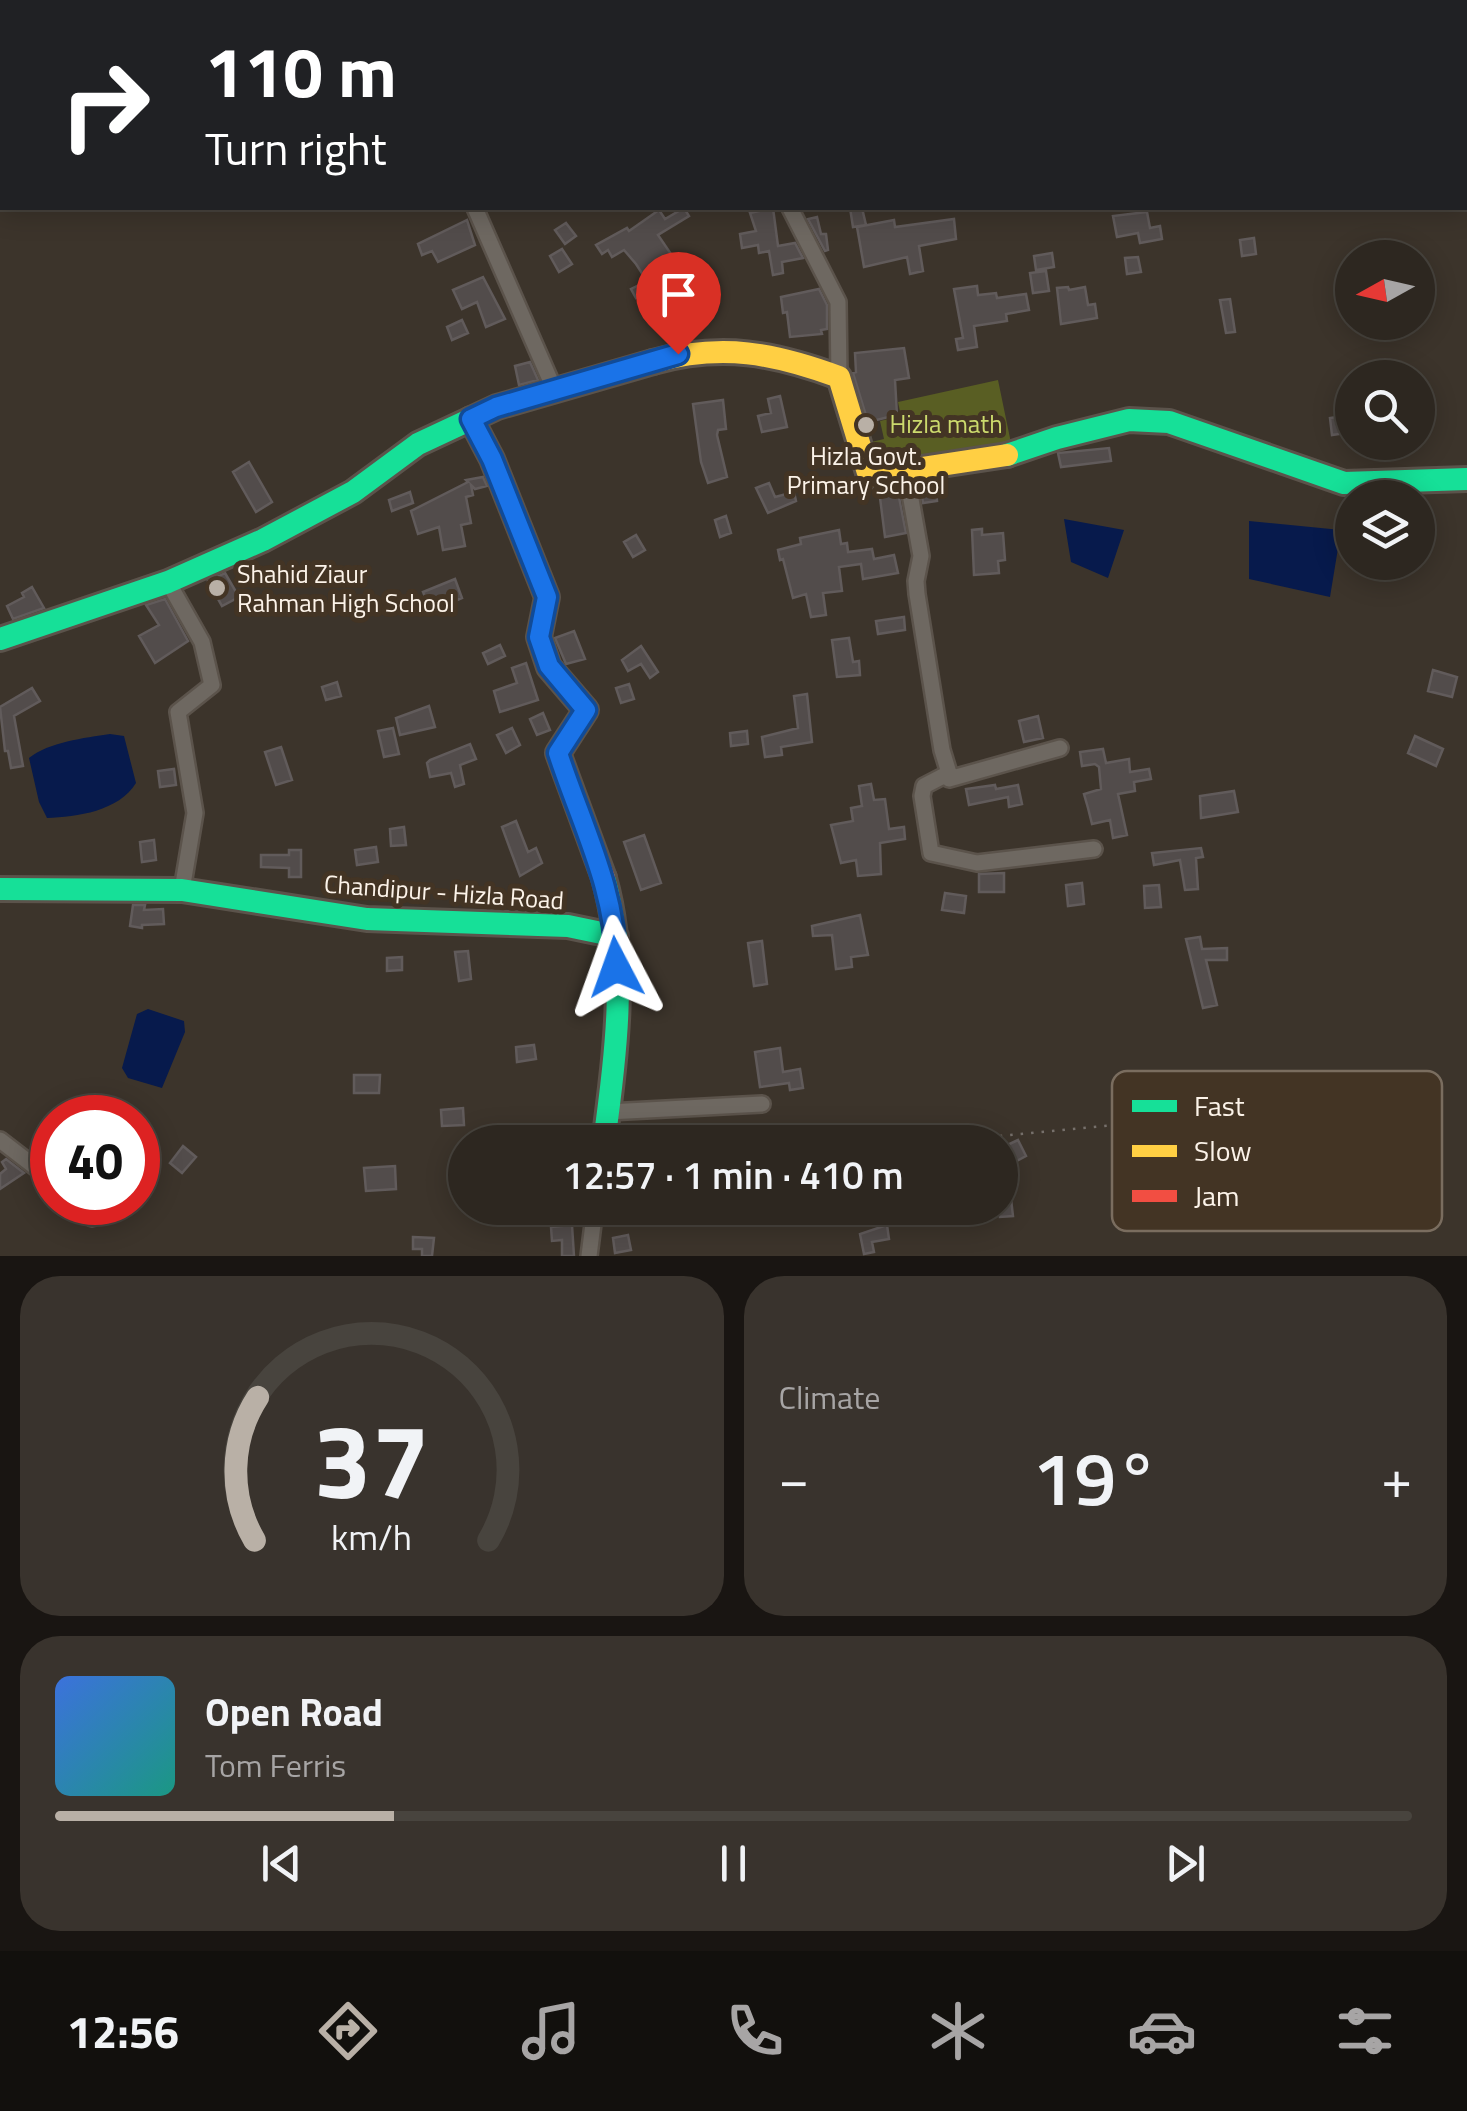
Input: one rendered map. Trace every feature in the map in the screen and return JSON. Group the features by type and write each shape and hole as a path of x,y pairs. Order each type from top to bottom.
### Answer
{"street":[{"path":"476,210 555,391"},
{"path":"791,210 838,302 840,377 869,476 1004,456 1129,420 1169,422 1245,452 1344,483 1467,479"},
{"path":"0,639 168,582 263,540 353,492 418,444 496,407 678,354 742,352 787,358 840,377"},
{"path":"471,419 492,459 547,597 539,637 549,666 586,710 558,753 606,882 616,936 616,1059 606,1125"},
{"path":"906,471 922,556 917,594 949,780 1060,748"},
{"path":"168,582 202,642 212,685 178,712 195,813 182,890"},
{"path":"949,773 924,786 922,796 932,853 977,863 1094,849"},
{"name":"Chandipur - Hizla Road","path":"0,889 182,890 366,919 568,926 616,936"},
{"path":"608,1112 762,1104"},
{"path":"0,1140 30,1163"},
{"path":"589,1256 593,1225"}],"path":[{"path":"1018,1134 1112,1125"}],"green space":[{"name":"Hizla math","path":"998,380 1011,443 874,473 867,443 884,439 880,421 901,416 898,402"}],"water":[{"path":"1064,519 1124,530 1108,578 1071,562"},
{"path":"1249,521 1335,529 1330,597 1249,579"},
{"path":"110,734 124,736 136,783 129,793 84,814 47,818 39,802 29,758 57,744"},
{"path":"148,1009 184,1021 185,1032 162,1088 128,1078 122,1068 137,1014"}],"building":[{"path":"659,210 665,219 681,210 689,216 658,235 675,260 680,258 695,289 680,296 671,279 636,298 631,289 647,281 636,264 624,250 612,257 608,250 602,254 596,245 627,228 629,231"},
{"path":"773,210 778,246 795,243 803,258 782,262 783,273 773,275 769,251 759,253 758,245 742,248 740,234 756,231 750,213"},
{"path":"850,210 862,210 866,225 853,227"},
{"path":"1147,212 1150,228 1160,226 1162,239 1140,243 1138,233 1117,237 1113,216"},
{"path":"817,217 821,234 826,234 825,251 808,219"},
{"path":"954,219 956,239 919,246 923,271 910,274 907,257 864,267 857,227 894,220 895,227"},
{"path":"467,220 475,245 438,262 432,251 422,255 418,244"},
{"path":"566,223 576,236 565,244 555,230"},
{"path":"1254,238 1256,254 1242,256 1240,240"},
{"path":"562,249 572,264 559,272 550,256"},
{"path":"1052,253 1054,267 1036,270 1034,256"},
{"path":"1138,257 1141,272 1127,274 1125,258"},
{"path":"1046,271 1049,291 1033,293 1030,273"},
{"path":"483,277 505,319 486,327 477,302 462,309 453,290"},
{"path":"977,286 978,295 996,293 997,298 1026,294 1029,310 1006,314 1007,321 974,326 977,347 958,350 956,339 963,338 954,289"},
{"path":"1085,287 1088,305 1095,304 1097,318 1061,324 1057,288"},
{"path":"819,289 827,305 827,329 821,330 822,334 790,337 781,297"},
{"path":"1230,299 1235,332 1226,333 1220,300"},
{"path":"677,313 684,338 672,340 666,315"},
{"path":"462,320 468,333 452,340 447,327"},
{"path":"904,348 909,378 895,380 897,415 868,422 853,373 855,353"},
{"path":"530,362 538,380 519,385 515,366"},
{"path":"780,396 787,427 762,432 758,416 771,413 768,399"},
{"path":"723,400 726,429 718,430 717,435 727,477 708,483 693,404"},
{"path":"1335,417 1335,435 1332,435 1330,418"},
{"path":"1109,448 1111,461 1061,467 1058,453"},
{"path":"249,462 272,502 256,512 233,472"},
{"path":"483,477 487,486 475,489 471,485 473,495 466,497 471,523 461,525 465,546 443,550 439,527 418,534 411,511 466,480"},
{"path":"935,481 937,501 923,503 920,484"},
{"path":"769,483 775,497 794,492 796,501 768,513 756,488"},
{"path":"897,487 906,533 885,537 879,490"},
{"path":"410,492 413,503 392,511 389,500"},
{"path":"726,516 731,533 720,537 715,520"},
{"path":"982,529 982,535 1003,533 1005,560 998,561 999,573 974,575 972,530"},
{"path":"839,530 841,544 847,543 848,552 872,549 874,559 894,555 898,573 863,579 861,564 839,567 842,591 823,593 826,615 811,617 806,594 793,598 778,550 801,544 800,538"},
{"path":"636,535 645,550 633,557 624,542"},
{"path":"225,573 239,597 222,606 208,581"},
{"path":"455,579 462,598 431,611 423,592"},
{"path":"32,587 44,608 13,619 7,606 24,597 22,593"},
{"path":"165,599 188,641 155,663 139,636 159,625 146,605"},
{"path":"904,617 905,630 878,634 876,621"},
{"path":"574,631 585,659 566,664 555,638"},
{"path":"849,638 853,662 859,661 860,675 837,677 832,640"},
{"path":"500,645 505,656 488,664 483,653"},
{"path":"641,646 658,672 650,678 641,664 628,671 622,660"},
{"path":"526,663 538,700 500,712 494,691 517,683 512,668"},
{"path":"1433,670 1457,677 1452,697 1428,691"},
{"path":"337,682 341,696 326,700 322,687"},
{"path":"629,684 634,699 621,703 616,688"},
{"path":"32,688 40,701 14,716 23,766 11,768 0,707"},
{"path":"807,694 812,742 781,747 782,755 765,757 762,737 798,728 794,696"},
{"path":"429,706 435,727 400,735 396,718"},
{"path":"543,713 550,730 537,735 530,719"},
{"path":"1038,716 1043,738 1024,742 1019,721"},
{"path":"393,728 399,754 384,757 378,731"},
{"path":"512,728 520,745 506,753 497,735"},
{"path":"747,731 748,744 731,746 730,733"},
{"path":"1415,736 1443,749 1436,766 1408,753"},
{"path":"470,744 476,759 460,765 464,784 455,787 451,773 430,777 430,760"},
{"path":"281,747 292,780 276,785 265,752"},
{"path":"1103,749 1106,763 1129,759 1130,772 1149,769 1151,779 1134,782 1135,791 1118,794 1127,835 1113,838 1110,820 1092,824 1084,794 1101,789 1099,767 1082,766 1080,752"},
{"path":"174,769 176,785 160,787 158,771"},
{"path":"871,784 874,800 885,799 889,829 904,827 905,839 880,843 881,874 858,876 856,860 841,863 831,825 853,821 851,808 862,806 859,786"},
{"path":"995,785 996,789 1018,785 1022,804 1009,807 1008,797 969,805 966,789"},
{"path":"1234,791 1238,812 1201,818 1200,796"},
{"path":"516,821 528,852 536,848 542,863 520,876 502,827"},
{"path":"404,827 406,845 391,846 390,829"},
{"path":"644,835 661,883 641,890 624,842"},
{"path":"154,840 156,860 142,862 140,842"},
{"path":"376,847 378,862 357,865 355,850"},
{"path":"1201,848 1203,857 1196,858 1198,889 1185,890 1180,860 1154,865 1152,853"},
{"path":"289,850 301,850 301,877 289,877 289,868 261,867 261,855 289,855"},
{"path":"1004,873 1004,892 979,892 979,874"},
{"path":"1082,883 1084,904 1068,906 1066,885"},
{"path":"1159,885 1161,907 1145,908 1144,886"},
{"path":"945,893 966,896 964,913 942,910"},
{"path":"133,905 145,905 144,910 163,909 164,924 130,926"},
{"path":"860,915 868,955 851,957 852,967 836,969 832,935 813,936 812,926"},
{"path":"1200,937 1202,949 1227,948 1227,960 1206,960 1217,1005 1203,1008 1186,939"},
{"path":"762,941 767,984 754,986 748,943"},
{"path":"468,951 471,979 459,981 455,952"},
{"path":"402,957 402,970 387,971 387,958"},
{"path":"534,1045 536,1059 517,1062 516,1047"},
{"path":"780,1048 783,1072 800,1069 803,1088 790,1090 789,1083 760,1087 755,1052"},
{"path":"354,1075 380,1075 379,1093 354,1093"},
{"path":"463,1108 464,1125 442,1126 441,1110"},
{"path":"1018,1140 1026,1156 1018,1160"},
{"path":"183,1146 196,1157 182,1173 170,1163"},
{"path":"6,1159 24,1173 0,1189 0,1174 6,1169 2,1162"},
{"path":"395,1166 396,1189 366,1191 364,1168"},
{"path":"572,1225 574,1256 562,1256 562,1240 552,1241 551,1227"},
{"path":"887,1225 889,1239 872,1242 874,1252 864,1254 860,1234"},
{"path":"628,1235 631,1250 615,1253 613,1238"},
{"path":"413,1237 434,1238 432,1256 422,1256 422,1249 413,1249"}],"traffic: fast":[{"path":"0,639 168,582 263,540 353,492 418,444 497,407 653,362"},
{"path":"1007,455 1129,420 1169,422 1344,483 1467,479"},
{"path":"604,878 618,976 616,1043 606,1125"},
{"path":"0,889 182,890 367,919 568,926 616,936"}],"traffic: slow":[{"path":"653,362 702,353 748,353 839,377 869,476 1007,455"}],"traffic: jam":[{"path":"471,419 492,459 547,597 539,637 549,667 586,710 558,753 604,878"}],"place":[{"name":"Hizla Govt. Primary School","path":"866,425"},
{"name":"Shahid Ziaur Rahman High School","path":"217,588"}],"route":[{"path":"616,967 616,936 606,882 558,753 586,710 549,666 539,637 547,597 492,459 471,419 496,407 678,354"}]}
